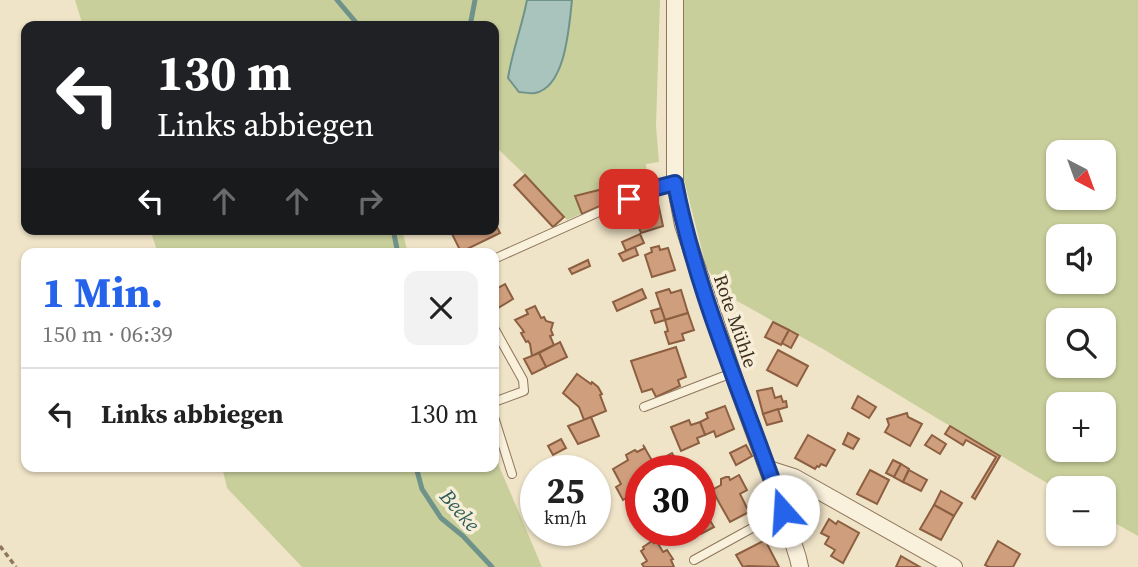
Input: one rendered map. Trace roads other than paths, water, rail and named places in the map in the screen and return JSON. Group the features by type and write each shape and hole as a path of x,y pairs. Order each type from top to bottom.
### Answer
{"street":[{"name":"Rote Mühle","path":"675,0 675,183 683,225 800,567"},
{"path":"769,470 794,477 954,567"}],"lane":[{"path":"499,257 648,190 675,183"},
{"path":"499,337 523,380 524,391 499,400"},
{"path":"644,407 732,373"},
{"path":"499,432 512,474"},
{"path":"694,560 783,511"}],"water":[{"path":"527,0 572,0 560,68 545,88 533,93 519,92 508,78"}],"waterway":[{"path":"337,0 355,21"},
{"name":"Beeke","path":"471,21 475,0"},
{"name":"Beeke","path":"394,235 397,248"},
{"name":"Beeke","path":"417,472 422,489 441,518 463,536 492,567"}]}
